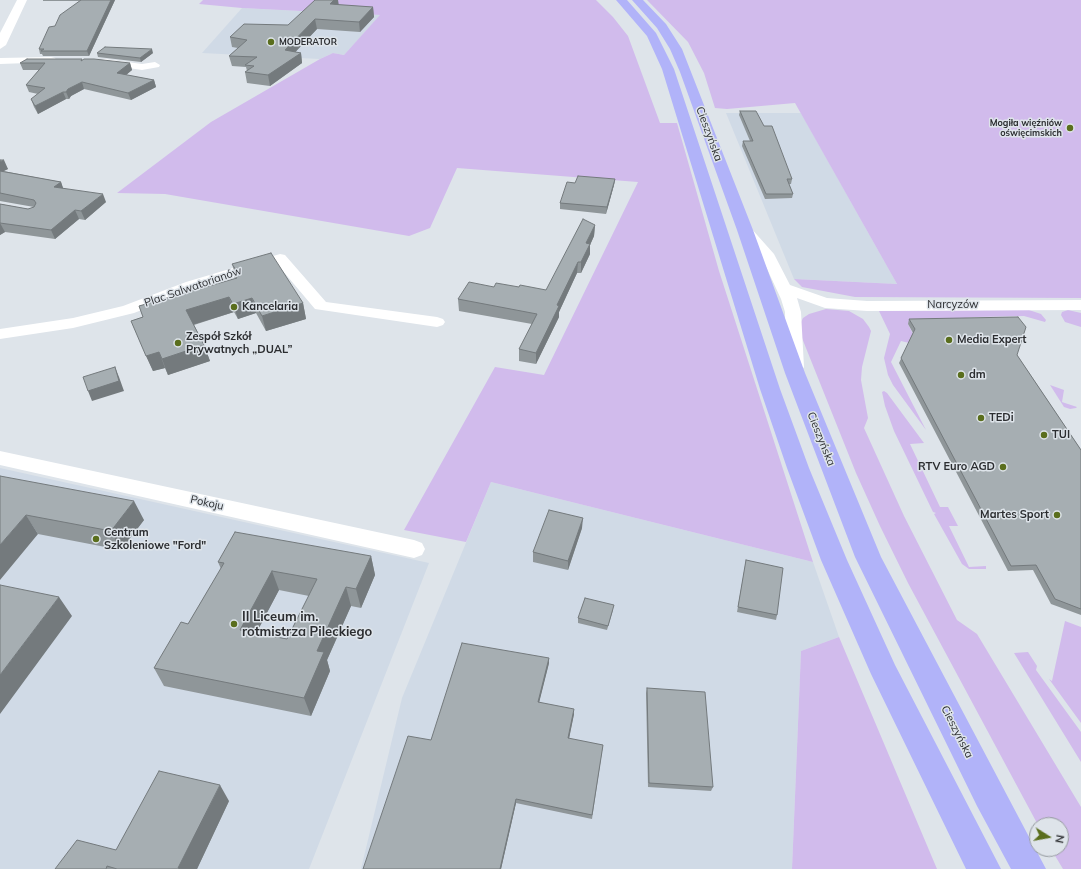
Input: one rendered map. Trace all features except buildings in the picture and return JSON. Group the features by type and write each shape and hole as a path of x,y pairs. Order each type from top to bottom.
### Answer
{"main road":[{"name":"Cieszyńska","path":"621,0 628,5 652,35 668,69 770,389 798,468 834,560 885,674 984,869"},
{"name":"Cieszyńska","path":"637,0 662,26 676,49 686,72 795,373 868,557 988,795 1029,869"}],"street":[{"path":"0,45 22,0"},
{"path":"0,61 61,60"},
{"path":"97,61 142,67 155,65"},
{"path":"744,230 769,257 793,312 795,373"},
{"name":"Plac Salwatorianów","path":"0,334 73,323 128,310 192,285 280,258 321,306 437,322"},
{"name":"Narcyzów","path":"783,288 825,303 867,306 1081,305"},
{"name":"Narcyzów","path":"793,312 825,303"},
{"name":"Pokoju","path":"0,458 414,549"}],"shaded area":[{"path":"203,0 596,0 613,17 628,36 660,123 677,123 719,271 813,562 491,482 466,542 404,530 495,367 544,375 638,182 457,168 430,228 409,236 165,194 117,193 211,122 320,59 333,53 344,55 380,15 242,8 199,4"},
{"path":"647,0 1081,0 1081,298 855,297 802,287 794,279 897,284 795,103 727,109 715,108 704,73 688,42"},
{"path":"242,8 381,15 344,55 333,53 320,59 202,53"},
{"path":"726,113 801,113 897,284 794,279"},
{"path":"826,309 849,311 863,319 871,331 862,367 861,380 868,418 864,428 904,516 957,620 977,634 1081,807 1081,869 1063,869 1056,857 1069,857 1069,817 1034,817 908,583 880,526 856,473 798,328 803,318 809,314"},
{"path":"1029,310 1041,314 1046,320 1045,322 1024,316 976,317 908,324 913,334 909,343 901,341 891,362 926,430 893,385 888,375 884,358 890,334 879,311"},
{"path":"1068,310 1081,313 1081,327 1065,322 1061,315 1062,312"},
{"path":"1050,385 1064,390 1062,402 1077,407 1070,409 1064,407"},
{"path":"884,391 924,443 910,444 940,507 948,507 958,526 949,526 969,567 986,566 986,569 969,569 962,564 934,514 936,513 933,512 894,431 885,406 882,392"},
{"path":"0,468 429,563 309,869 0,869"},
{"path":"491,482 813,562 839,637 801,651 792,869 361,869 402,698"},
{"path":"1065,621 1081,627 1081,723 1049,679 1052,681"},
{"path":"839,637 937,869 792,869 801,651"},
{"path":"1028,652 1037,666 1036,670 1081,732 1081,762 1014,653"}],"place":[{"name":"MODERATOR","path":"271,42"},
{"name":"Mogiła więźniów oświęcimskich","path":"1070,128"},
{"name":"Kancelaria","path":"234,307"},
{"name":"Media Expert","path":"949,340"},
{"name":"Zespół Szkół Prywatnych „DUAL”","path":"178,343"},
{"name":"dm","path":"961,375"},
{"name":"TEDi","path":"981,418"},
{"name":"TUI","path":"1044,435"},
{"name":"RTV Euro AGD","path":"1003,467"},
{"name":"Martes Sport","path":"1057,515"},
{"name":"Centrum Szkoleniowe \"Ford\"","path":"96,539"},
{"name":"II Liceum im. rotmistrza Pileckiego","path":"234,624"}]}
